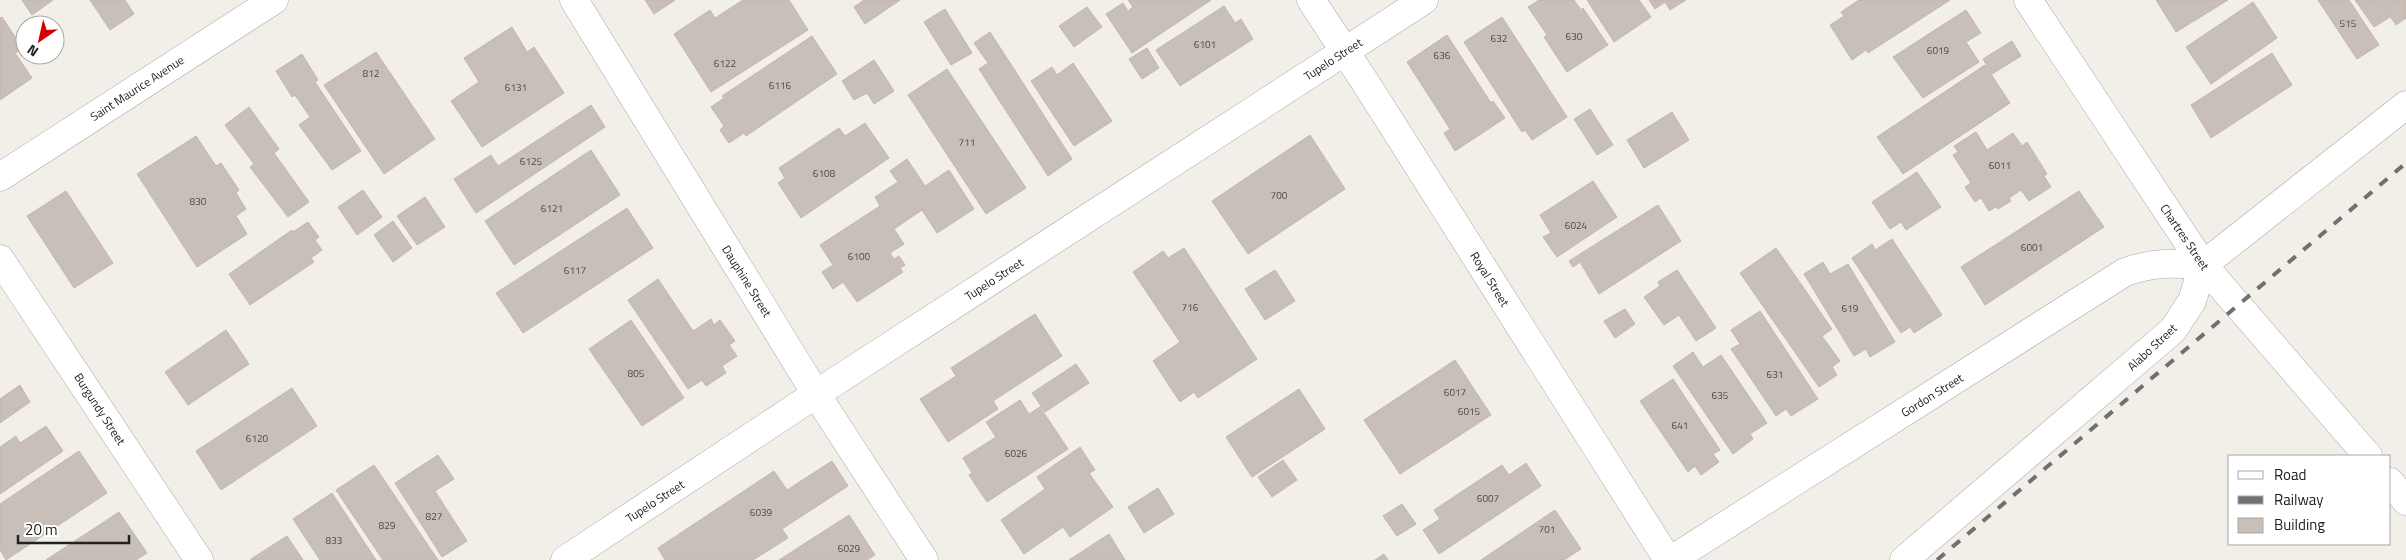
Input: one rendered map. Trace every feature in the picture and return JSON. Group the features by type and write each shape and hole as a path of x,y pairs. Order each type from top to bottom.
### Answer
{"street":[{"name":"Saint Maurice Avenue","path":"0,177 274,0"},
{"name":"Dauphine Street","path":"574,0 816,394 924,560"},
{"name":"Royal Street","path":"1310,0 1346,51 1670,560"},
{"name":"Tupelo Street","path":"565,560 816,394 1424,0"},
{"name":"Chartres Street","path":"2028,0 2202,265 2367,455"},
{"path":"2202,265 2406,105"},
{"name":"Burgundy Street","path":"0,259 199,560"},
{"name":"Gordon Street","path":"1670,560 2125,272 2148,264 2202,265"},
{"name":"Alabo Street","path":"1904,560 2173,330 2192,301 2202,265"},
{"path":"2391,483 2406,501"}],"building":[{"path":"22,0 53,0 32,15"},
{"path":"90,0 125,0 134,14 110,30"},
{"path":"645,0 675,0 654,14"},
{"path":"743,0 789,0 808,30 711,92 674,34 710,10 715,18"},
{"path":"864,0 900,0 865,24 854,7"},
{"path":"1128,0 1211,0 1132,53 1106,14 1123,3 1128,11 1133,7"},
{"path":"1539,0 1574,0 1581,10 1583,8 1608,45 1567,72 1544,37 1547,35 1528,7"},
{"path":"1587,0 1639,0 1651,17 1614,42"},
{"path":"1649,0 1686,0 1670,10 1665,2 1655,9"},
{"path":"1859,0 1950,0 1868,53 1866,50 1852,60 1830,25 1844,16 1841,12"},
{"path":"2156,0 2228,0 2176,32"},
{"path":"2318,0 2349,0 2379,45 2357,59"},
{"path":"2355,0 2378,0 2390,17 2374,27"},
{"path":"2379,0 2406,0 2406,18 2396,25"},
{"path":"2253,2 2277,38 2211,84 2186,47"},
{"path":"1224,6 1235,23 1241,19 1253,39 1180,86 1156,50"},
{"path":"1087,7 1102,27 1074,47 1059,26"},
{"path":"945,9 972,53 951,65 924,22"},
{"path":"1966,10 1981,33 1966,42 1979,62 1923,98 1893,57"},
{"path":"2,17 15,37 15,65 23,65 32,78 0,100 0,18"},
{"path":"1502,17 1567,117 1532,140 1525,130 1522,132 1464,42"},
{"path":"512,27 527,52 534,47 564,93 482,147 451,101 479,82 464,58"},
{"path":"990,32 1072,159 1048,176 979,69 988,63 974,43"},
{"path":"1447,35 1491,103 1493,101 1505,118 1455,151 1444,133 1450,129 1407,62"},
{"path":"812,36 837,74 746,136 744,133 729,143 720,130 724,126 711,107 724,98 722,96"},
{"path":"2012,41 2021,56 1992,74 1983,59"},
{"path":"1147,48 1159,68 1142,79 1129,59"},
{"path":"376,52 435,139 384,174 324,85"},
{"path":"2272,53 2292,85 2211,138 2191,105"},
{"path":"302,54 318,80 315,82 361,151 332,170 299,125 310,117 295,95 292,97 276,71"},
{"path":"874,60 894,91 874,104 867,93 854,100 842,81"},
{"path":"1073,63 1112,121 1074,146 1031,81 1052,67 1057,75"},
{"path":"1985,65 2010,103 1903,174 1877,137"},
{"path":"947,69 1026,188 986,214 908,95"},
{"path":"591,105 605,127 476,213 454,179 491,155 498,166"},
{"path":"249,107 279,149 274,153 309,202 288,217 250,167 254,164 225,125"},
{"path":"1590,109 1613,145 1597,155 1574,119"},
{"path":"1672,112 1689,140 1644,168 1627,140"},
{"path":"865,123 889,158 801,218 778,183 785,178 779,168 839,128 845,136"},
{"path":"1976,132 1987,150 2013,133 2022,146 2027,142 2047,174 2044,176 2051,187 2029,201 2021,190 2009,198 2011,201 1998,209 1996,207 1989,211 1981,198 1975,202 1965,187 1971,183 1953,155 1958,152 1954,146"},
{"path":"1310,135 1345,189 1248,254 1212,201"},
{"path":"196,136 216,166 221,163 239,190 236,193 246,209 236,216 247,234 197,267 137,174"},
{"path":"591,150 620,195 514,265 485,221"},
{"path":"907,159 925,186 949,170 974,209 937,233 922,210 894,229 904,244 890,253 894,259 899,256 905,265 900,268 903,272 857,302 843,282 833,289 822,272 833,265 820,245 880,206 875,197 898,182 890,171"},
{"path":"1917,172 1941,207 1906,230 1901,222 1890,229 1872,202"},
{"path":"1593,181 1617,217 1557,257 1543,237 1551,233 1540,215"},
{"path":"363,190 382,217 357,235 338,207"},
{"path":"66,191 113,263 74,288 27,216"},
{"path":"2079,191 2104,227 1985,305 1961,267"},
{"path":"425,197 445,227 417,245 397,216"},
{"path":"1658,205 1681,241 1599,294 1580,262 1573,267 1569,261"},
{"path":"627,208 653,248 523,333 496,293"},
{"path":"393,221 412,248 393,262 374,235"},
{"path":"308,222 319,237 315,240 322,250 311,258 314,262 250,305 229,274 292,230 293,232"},
{"path":"1892,239 1942,315 1914,333 1910,327 1901,333 1852,258 1872,244 1875,250"},
{"path":"1184,248 1257,359 1198,398 1194,392 1180,402 1153,361 1180,342 1133,272 1163,251 1168,258"},
{"path":"1776,248 1832,329 1822,336 1840,361 1832,367 1837,375 1819,387 1740,273"},
{"path":"1823,262 1830,274 1848,264 1895,342 1870,357 1866,349 1854,356 1804,274"},
{"path":"1275,270 1295,301 1265,320 1245,289"},
{"path":"1677,270 1716,328 1696,341 1679,315 1664,325 1644,297 1660,286 1658,282"},
{"path":"658,279 693,331 711,319 714,325 720,320 735,341 729,345 737,356 722,366 726,373 706,386 702,380 688,389 628,300"},
{"path":"1625,309 1635,324 1615,338 1604,321"},
{"path":"1760,311 1818,399 1791,416 1786,409 1776,416 1731,349 1740,344 1731,330"},
{"path":"1035,314 1062,356 993,401 998,409 948,442 920,399 956,376 951,368"},
{"path":"631,320 684,398 642,426 589,349"},
{"path":"226,330 249,364 188,405 165,372"},
{"path":"1693,352 1703,367 1721,355 1767,423 1750,434 1753,439 1733,454 1673,366"},
{"path":"1455,360 1491,415 1400,474 1364,420"},
{"path":"1076,364 1089,383 1045,412 1032,393"},
{"path":"1673,379 1720,450 1713,454 1719,462 1701,475 1695,466 1688,472 1640,401"},
{"path":"20,385 30,402 0,423 0,399"},
{"path":"292,388 317,426 221,490 196,451"},
{"path":"1299,389 1325,429 1252,477 1226,437"},
{"path":"1020,400 1029,414 1040,407 1068,449 987,502 969,475 972,473 963,458 996,437 986,422"},
{"path":"46,426 63,451 0,494 0,447 16,436 20,443"},
{"path":"1080,447 1095,470 1089,473 1113,507 1070,537 1063,527 1024,554 1001,520 1045,489 1037,477"},
{"path":"79,451 107,493 6,560 0,550 0,504"},
{"path":"438,455 454,479 435,491 467,541 442,557 395,483"},
{"path":"1283,460 1297,480 1272,497 1258,477"},
{"path":"832,461 848,486 782,529 788,538 753,560 665,560 658,548 774,471 787,490"},
{"path":"1526,463 1541,486 1439,554 1423,530 1440,519 1434,510 1502,465 1509,475"},
{"path":"374,465 438,560 383,560 336,490"},
{"path":"1158,488 1174,514 1144,533 1128,507"},
{"path":"332,493 376,560 320,560 293,519"},
{"path":"1402,504 1416,524 1397,536 1383,516"},
{"path":"1555,510 1581,549 1564,560 1481,560"},
{"path":"119,512 147,553 136,560 46,560"},
{"path":"849,515 875,555 867,560 779,560"},
{"path":"1109,534 1125,560 1069,560"},
{"path":"287,536 303,560 251,560 251,559"},
{"path":"1384,554 1388,560 1375,560"}],"railway":[{"path":"1937,560 2406,163"}]}
